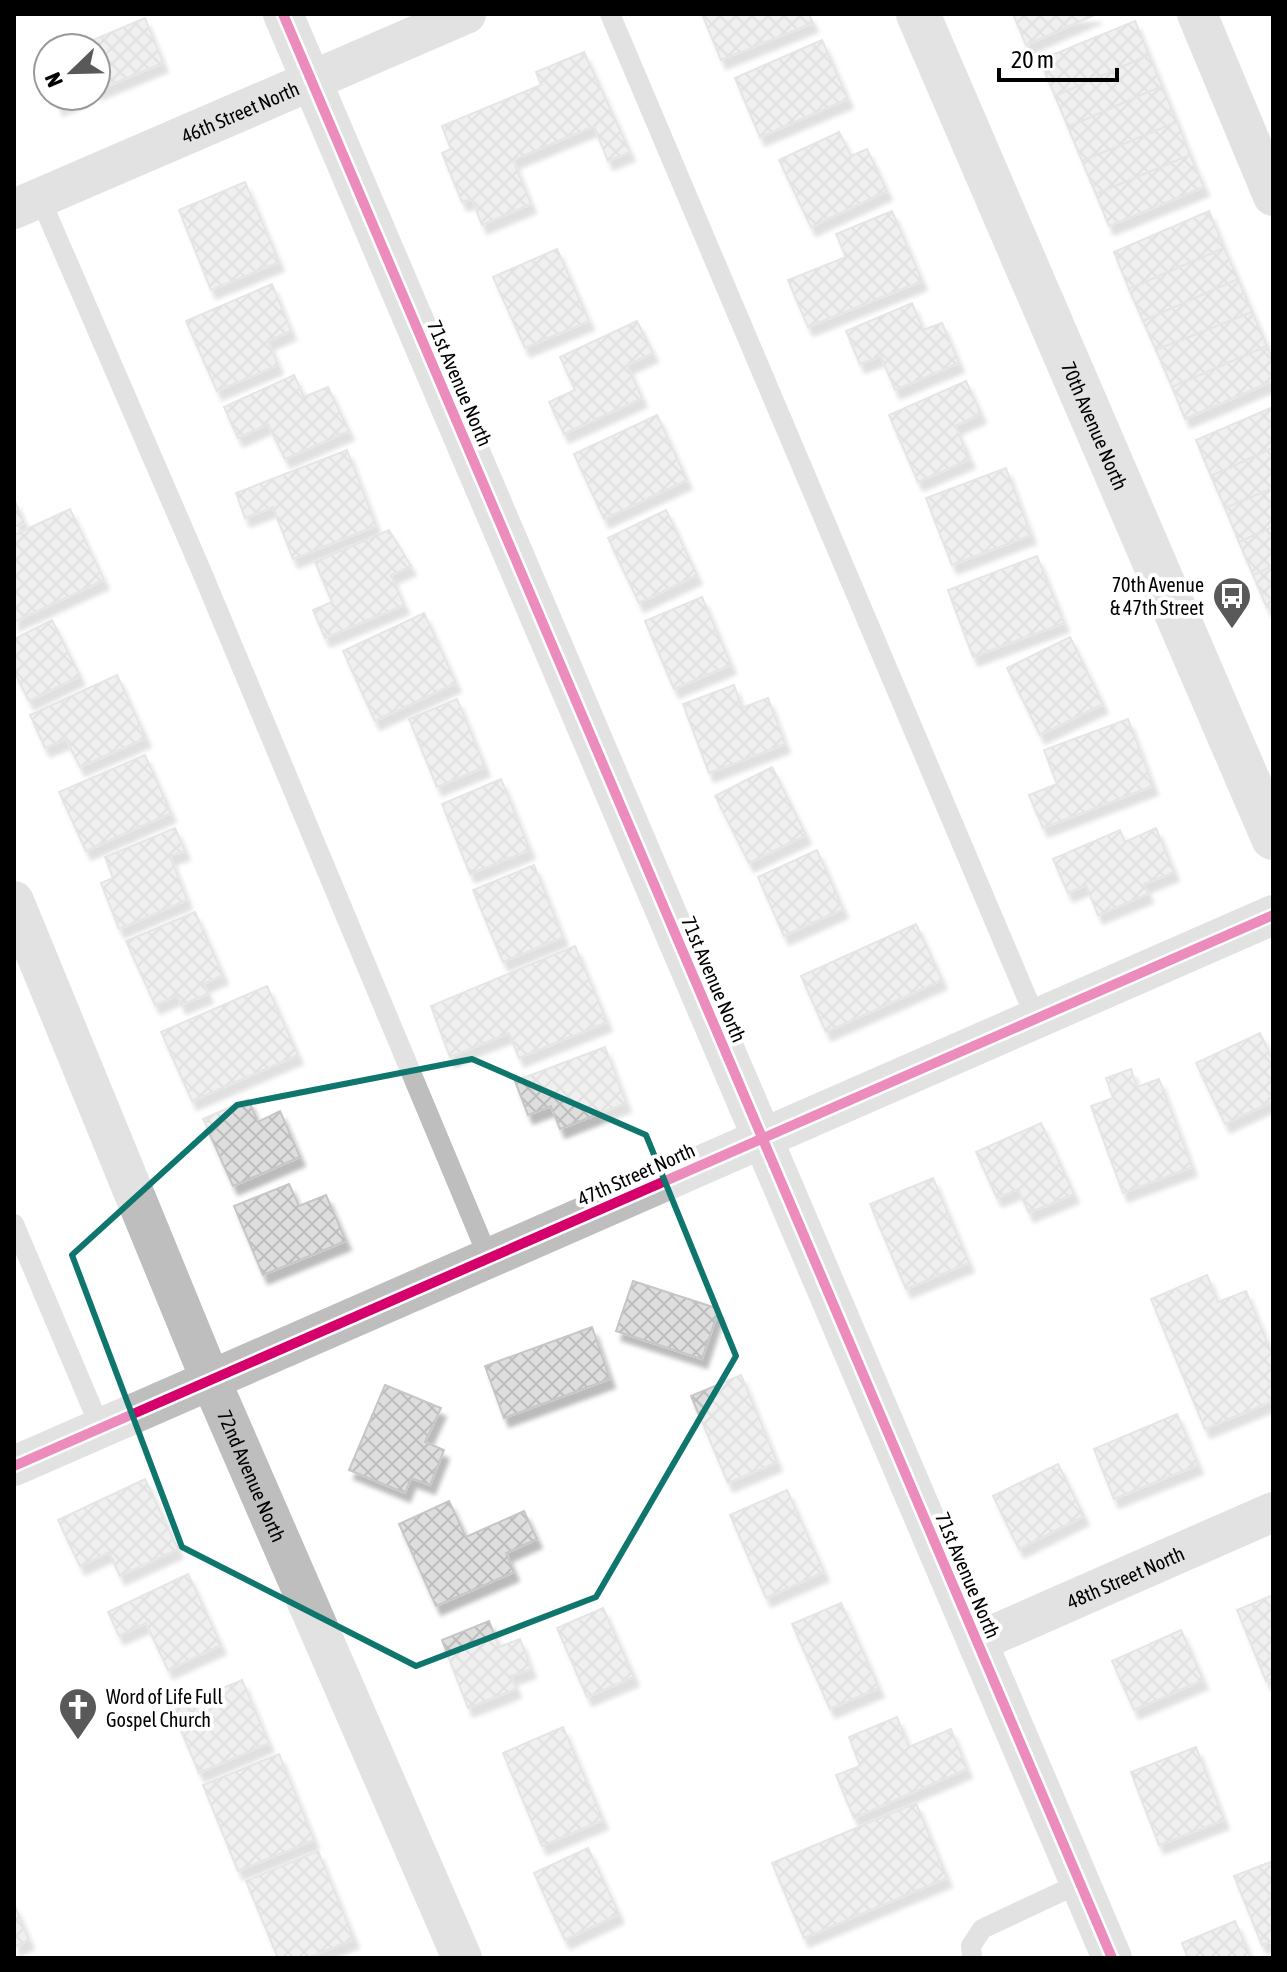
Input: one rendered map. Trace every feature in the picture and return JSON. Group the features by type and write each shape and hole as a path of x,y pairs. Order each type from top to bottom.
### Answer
{"street":[{"name":"71st Avenue North","path":"283,14 1112,1958"},
{"name":"46th Street North","path":"27,204 466,14"},
{"name":"70th Avenue North","path":"918,14 1273,838"},
{"path":"1197,14 1273,196"},
{"name":"72nd Avenue North","path":"14,901 211,1381 462,1958"},
{"name":"47th Street North","path":"14,1466 1273,915"},
{"name":"48th Street North","path":"977,1642 1273,1512"}],"lane":[{"path":"610,14 1036,1019"},
{"path":"27,204 201,570 489,1259"},
{"path":"14,1224 101,1429"},
{"path":"972,1958 971,1946 982,1929 1080,1883"}],"highlighted area":[{"path":"472,1059 646,1135 736,1356 596,1597 416,1666 182,1547 72,1255 237,1105"}],"building":[{"path":"702,14 809,14 813,23 721,60"},
{"path":"1013,14 1097,14 1026,45"},
{"path":"145,18 163,63 112,84 112,32"},
{"path":"1135,21 1149,55 1055,96 1040,60"},
{"path":"822,40 848,99 760,137 735,78"},
{"path":"584,52 630,152 608,161 594,126 513,160 531,204 482,225 472,199 462,202 442,153 451,149 442,126 541,85 536,72"},
{"path":"1149,55 1162,86 1068,127 1055,96"},
{"path":"1162,86 1177,122 1082,161 1068,127"},
{"path":"1177,122 1190,155 1096,194 1082,161"},
{"path":"839,132 851,156 867,149 887,191 811,227 779,160"},
{"path":"1190,155 1204,187 1109,226 1096,194"},
{"path":"245,182 279,262 211,290 179,210"},
{"path":"892,211 922,281 808,327 788,280 846,257 836,234"},
{"path":"1209,211 1224,248 1129,289 1114,252"},
{"path":"1224,248 1238,279 1143,321 1129,289"},
{"path":"557,249 589,321 525,348 493,277"},
{"path":"1238,279 1252,312 1156,350 1143,321"},
{"path":"272,284 291,331 268,341 278,365 217,391 186,321"},
{"path":"912,303 923,330 942,323 959,363 895,390 881,356 860,364 846,331"},
{"path":"1252,312 1267,346 1172,387 1156,350"},
{"path":"637,321 653,353 627,365 642,398 564,434 549,402 575,390 560,357"},
{"path":"1267,346 1273,361 1273,381 1185,419 1172,387"},
{"path":"294,375 304,397 328,387 349,431 285,459 268,424 238,438 224,407"},
{"path":"966,381 981,414 955,426 970,459 918,482 889,415"},
{"path":"1273,407 1273,448 1211,476 1196,440"},
{"path":"657,415 687,480 604,519 574,454"},
{"path":"1273,448 1273,488 1225,508 1211,476"},
{"path":"347,450 376,526 293,559 273,507 245,518 236,493"},
{"path":"1006,468 1031,535 952,565 926,498"},
{"path":"1273,488 1273,527 1239,542 1225,508"},
{"path":"14,499 24,523 14,527"},
{"path":"70,509 104,580 14,622 14,535"},
{"path":"666,510 697,575 639,603 608,538"},
{"path":"1273,527 1273,566 1253,575 1239,542"},
{"path":"389,530 411,566 391,575 404,605 325,638 313,610 332,602 315,562"},
{"path":"1037,556 1064,623 973,657 948,590"},
{"path":"1273,566 1273,605 1267,608 1253,575"},
{"path":"702,597 731,665 674,689 645,621"},
{"path":"424,613 456,683 375,721 343,651"},
{"path":"52,620 80,676 29,701 14,671 14,639"},
{"path":"1070,637 1103,704 1040,735 1007,668"},
{"path":"117,675 146,738 80,767 66,739 45,748 30,715"},
{"path":"734,685 742,708 768,698 785,744 709,773 683,704"},
{"path":"457,699 485,767 437,787 409,719"},
{"path":"1128,719 1153,786 1043,828 1029,795 1057,784 1044,750"},
{"path":"145,755 171,813 86,851 59,792"},
{"path":"772,767 806,835 749,863 715,796"},
{"path":"501,779 530,850 470,874 442,804"},
{"path":"175,828 185,851 170,856 187,900 119,929 101,883 113,878 105,857"},
{"path":"1156,828 1174,872 1144,884 1148,894 1098,915 1086,885 1068,893 1053,859 1120,830 1125,842"},
{"path":"817,850 843,909 784,936 758,877"},
{"path":"534,865 563,937 503,962 473,890"},
{"path":"195,912 223,975 203,984 208,994 181,1005 177,995 155,1005 126,941"},
{"path":"916,924 942,980 826,1032 801,976"},
{"path":"575,946 607,1022 519,1058 509,1033 450,1057 431,1006"},
{"path":"267,986 298,1055 192,1101 161,1032"},
{"path":"1260,1033 1273,1061 1273,1101 1225,1124 1196,1063"},
{"path":"605,1047 626,1103 560,1129 551,1106 528,1115 515,1081"},
{"path":"1131,1069 1137,1087 1159,1079 1192,1167 1123,1193 1091,1106 1113,1098 1106,1078"},
{"path":"248,1099 258,1122 280,1111 300,1157 233,1186 203,1119"},
{"path":"1041,1123 1074,1194 1029,1213 1018,1189 997,1198 976,1152"},
{"path":"933,1178 969,1263 906,1289 870,1204"},
{"path":"289,1184 299,1206 326,1195 346,1241 263,1275 234,1206"},
{"path":"1207,1275 1218,1302 1246,1291 1273,1357 1273,1401 1205,1429 1151,1299"},
{"path":"633,1281 719,1309 702,1359 616,1331"},
{"path":"592,1327 610,1379 504,1418 485,1366"},
{"path":"741,1375 777,1462 728,1483 691,1396"},
{"path":"385,1385 441,1408 425,1442 444,1450 430,1485 411,1478 405,1493 349,1470"},
{"path":"1177,1414 1198,1465 1114,1499 1094,1449"},
{"path":"1058,1464 1084,1516 1019,1549 993,1496"},
{"path":"145,1479 178,1549 120,1576 109,1552 80,1566 58,1520"},
{"path":"787,1490 824,1572 766,1598 730,1515"},
{"path":"449,1501 466,1537 524,1511 537,1539 506,1553 514,1572 436,1606 399,1524"},
{"path":"188,1574 221,1645 168,1670 146,1623 119,1636 108,1612"},
{"path":"1273,1595 1273,1678 1266,1681 1237,1610"},
{"path":"841,1603 879,1688 830,1709 792,1624"},
{"path":"603,1608 634,1677 587,1697 557,1628"},
{"path":"489,1621 499,1647 520,1639 531,1669 511,1676 516,1689 468,1708 442,1640"},
{"path":"1181,1630 1203,1680 1134,1710 1112,1661"},
{"path":"242,1680 269,1743 199,1773 172,1709"},
{"path":"897,1717 909,1747 951,1729 967,1769 854,1818 836,1775 860,1766 849,1737"},
{"path":"563,1727 603,1820 542,1846 503,1753"},
{"path":"1196,1747 1224,1820 1159,1845 1131,1772"},
{"path":"279,1754 314,1840 238,1871 203,1785"},
{"path":"916,1803 947,1878 804,1938 772,1863"},
{"path":"588,1848 619,1914 565,1940 534,1873"},
{"path":"318,1851 354,1939 308,1958 278,1958 246,1881"},
{"path":"1273,1861 1273,1941 1262,1945 1234,1876"},
{"path":"14,1904 29,1940 14,1947"},
{"path":"1235,1921 1251,1958 1188,1958 1182,1943"}],"cycle path":[{"path":"283,14 1112,1958"},
{"path":"14,1466 1273,915"}],"place":[{"name":"70th Avenue & 47th Street","path":"1232,630"},
{"name":"Word of Life Full Gospel Church","path":"78,1741"}]}
